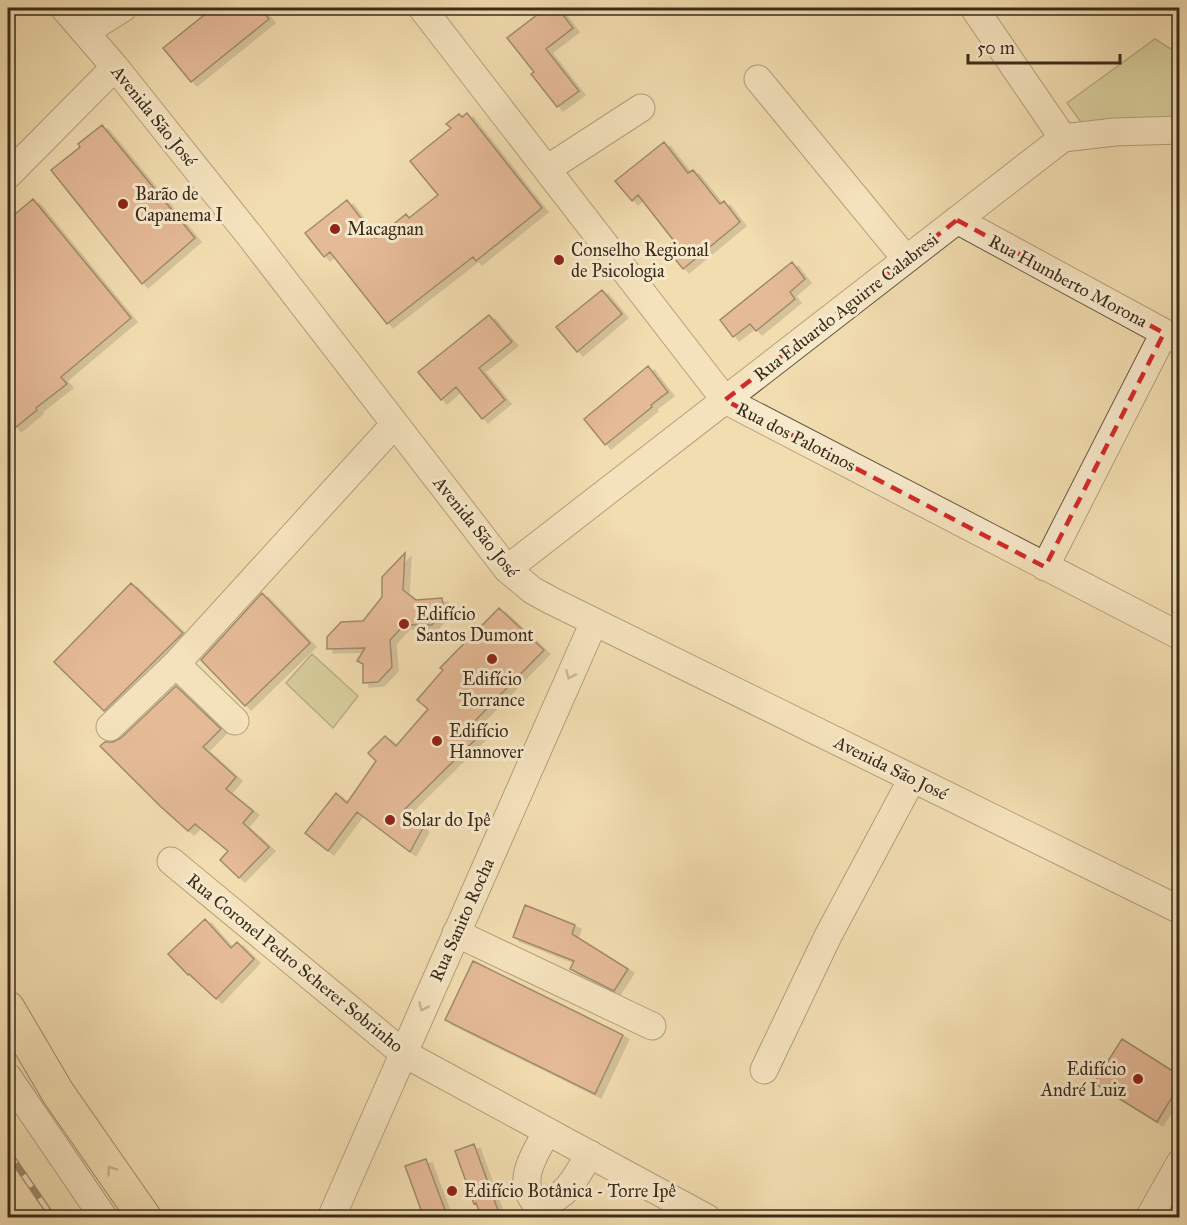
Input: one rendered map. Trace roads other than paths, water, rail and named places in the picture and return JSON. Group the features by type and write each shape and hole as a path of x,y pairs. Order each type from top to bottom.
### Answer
{"main road":[{"path":"8,1008 76,1121 145,1218"}],"street":[{"name":"Avenida São José","path":"64,8 115,67 250,236 507,569 532,590 1179,910"},
{"path":"86,32 123,8"},
{"name":"Rua dos Palotinos","path":"422,8 724,400 1179,636"},
{"path":"974,8 1063,138 1115,132 1179,130"},
{"path":"12,158 115,67"},
{"path":"758,79 906,259"},
{"path":"547,169 640,108"},
{"name":"Rua Eduardo Aguirre Calabresi","path":"507,569 1063,138"},
{"name":"Rua Humberto Morona","path":"957,220 1172,337"},
{"path":"1045,567 1172,337"},
{"path":"110,727 176,664 394,424"},
{"name":"Rua Sanito Rocha","path":"331,1218 594,622"},
{"path":"176,664 235,721"},
{"path":"764,1070 832,928 912,779"},
{"name":"Rua Coronel Pedro Scherer Sobrinho","path":"171,861 403,1053 707,1218"},
{"path":"456,933 652,1026"},
{"path":"8,1077 104,1218"},
{"path":"547,1131 525,1178 526,1192 534,1201 545,1202 560,1208 566,1191 590,1154"},
{"path":"1149,1218 1179,1163"}],"railway":[{"path":"8,1152 53,1218"}],"place":[{"name":"Barão de Capanema I","path":"123,204"},
{"name":"Macagnan","path":"335,229"},
{"name":"Conselho Regional de Psicologia","path":"559,260"},
{"name":"Edifício Santos Dumont","path":"404,624"},
{"name":"Edifício Torrance","path":"492,659"},
{"name":"Edifício Hannover","path":"437,741"},
{"name":"Solar do Ipê","path":"390,820"},
{"name":"Edifício André Luiz","path":"1138,1079"},
{"name":"Edifício Botânica - Torre Ipê","path":"452,1191"}]}
